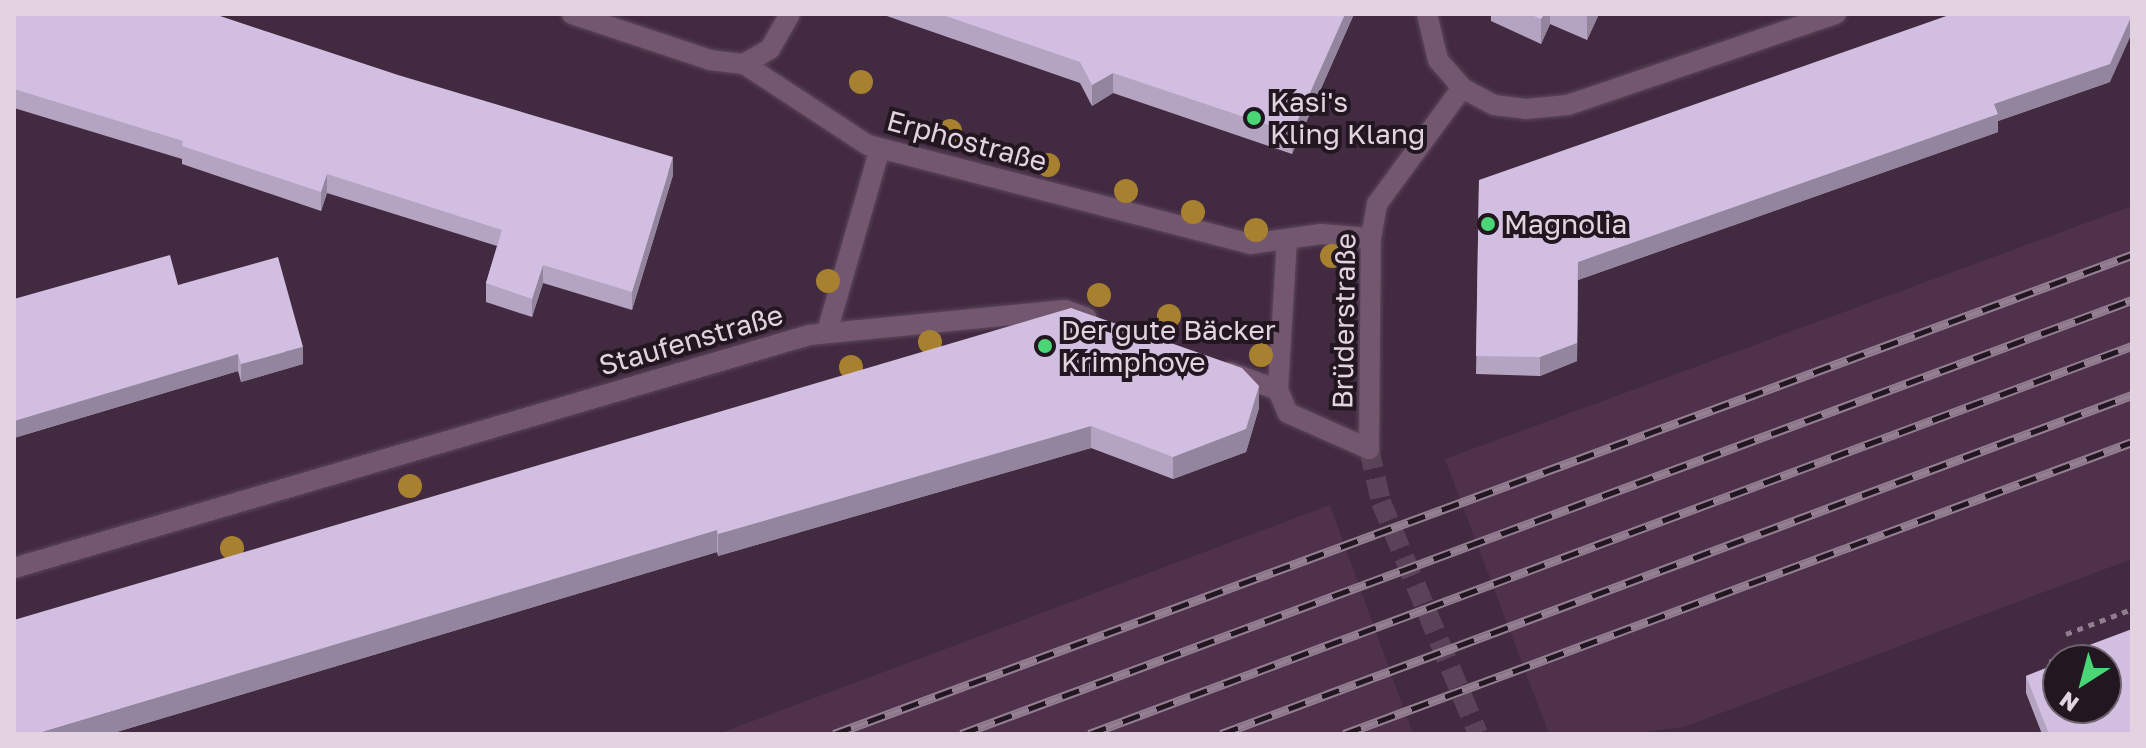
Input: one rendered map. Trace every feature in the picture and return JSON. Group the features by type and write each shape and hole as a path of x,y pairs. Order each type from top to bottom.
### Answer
{"street":[{"name":"Erphostraße","path":"572,14 710,60 744,64 874,147 1250,244 1321,234 1371,238"},
{"path":"744,64 770,49 790,14"},
{"path":"1427,14 1438,60 1462,88 1494,105 1526,109 1568,105 1836,14"},
{"name":"Brüderstraße","path":"1278,390 1288,413 1369,449 1371,238 1377,204 1462,88"},
{"path":"818,333 874,147"},
{"path":"1207,363 1278,390 1287,240"},
{"name":"Staufenstraße","path":"14,568 818,333 1065,310 1108,326"}],"path":[{"path":"2066,634 2132,609"}],"shaded area":[{"path":"2132,206 2132,559 1684,727 1629,734 1549,734 1445,459"},
{"path":"1330,505 1413,734 718,734"}],"building":[{"path":"14,14 214,14 398,75 673,157 632,292 543,265 532,299 486,283 502,230 327,174 321,192 182,146 183,141 14,89"},
{"path":"940,14 1345,14 1292,133 1113,73 1092,85 1080,62"},
{"path":"1952,14 2132,15 2110,64 1994,104 1998,114 1578,262 1577,343 1540,357 1476,356 1479,180"},
{"path":"170,255 178,285 278,257 303,347 241,364 238,354 14,421 14,299"},
{"path":"1071,308 1242,368 1259,386 1246,429 1173,457 1091,426 718,534 717,530 36,734 14,734 14,620"},
{"path":"2132,629 2132,734 2049,734 2045,724 2122,724 2122,644 2092,644"},
{"path":"2042,670 2042,716 2026,676"}],"tunnel":[{"path":"1369,449 1381,502 1478,734"}],"railway":[{"path":"834,734 2132,255"},
{"path":"961,734 2132,300"},
{"path":"1089,734 2132,346"},
{"path":"1221,734 2132,395"},
{"path":"1344,734 2132,442"}],"place":[{"name":"Kasi's Kling Klang","path":"1254,118"},
{"name":"Magnolia","path":"1488,224"},
{"name":"Der gute Bäcker Krimphove","path":"1045,346"}]}
